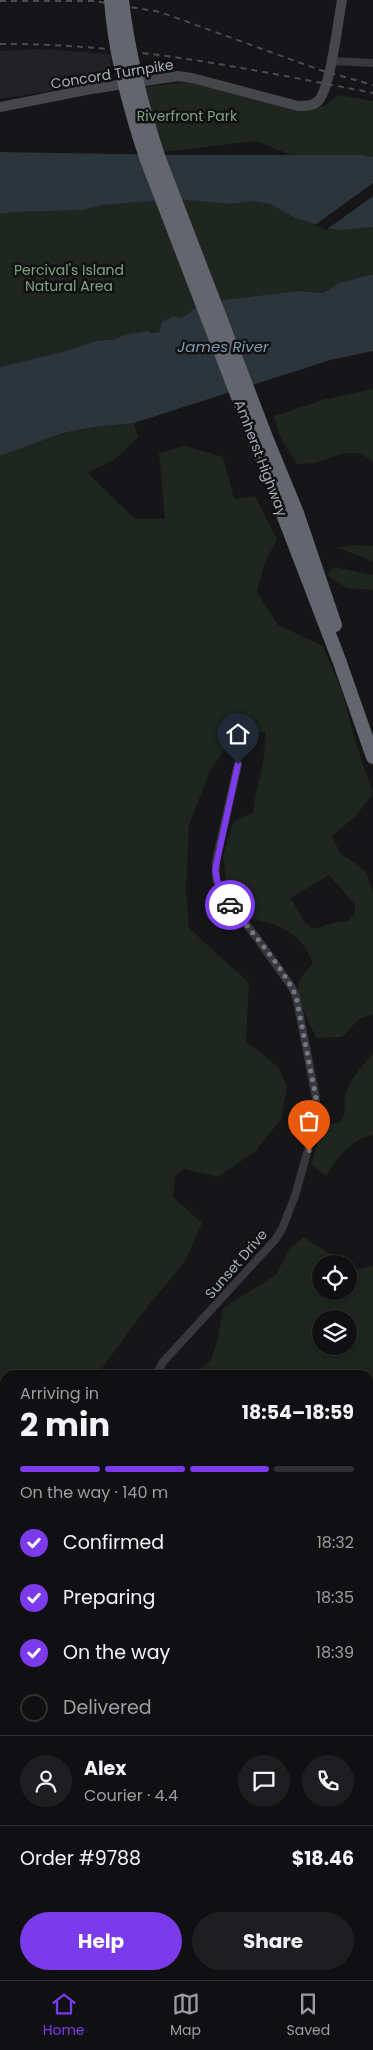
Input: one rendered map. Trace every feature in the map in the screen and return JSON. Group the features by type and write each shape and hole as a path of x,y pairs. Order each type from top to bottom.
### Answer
{"highway":[{"path":"111,0 112,22 123,82 132,116 153,158"},
{"path":"122,0 130,61 147,122 153,158"},
{"name":"Amherst Highway","path":"153,158 261,442 373,756"},
{"name":"Amherst Highway","path":"261,442 297,513 373,731"}],"street":[{"path":"342,0 332,61 373,64"},
{"name":"Concord Turnpike","path":"0,107 108,86 178,76 298,106 314,104 320,99 332,61"},
{"name":"Sunset Drive","path":"159,1370 163,1362 275,1240 282,1229 295,1196 316,1121 316,1098 296,996 257,938 223,895 216,879 216,861 238,764"}],"shaded area":[{"path":"40,49 111,54 110,74 101,74 100,83 0,99 0,51"}],"green space":[{"name":"Riverfront Park","path":"189,82 305,110 325,106 338,95 373,101 373,169 314,164 256,141 163,152 143,87"},
{"name":"Percival's Island Natural Area","path":"175,199 230,204 253,201 271,203 295,218 342,230 373,227 373,274 339,283 323,293 299,291 215,301 196,307 180,318 173,316 161,326 159,332 123,335 117,339 96,341 65,351 0,367 0,214 83,210 103,205"},
{"path":"373,389 373,462 359,454 346,453 312,463 297,464 280,437 274,416 322,400"},
{"path":"134,423 138,437 114,460 88,473 135,519 165,519 159,453 186,446 223,457 234,499 255,496 277,539 264,565 257,592 278,625 323,646 341,689 373,793 356,816 332,836 340,853 366,871 373,893 373,1014 359,1019 342,1037 317,1038 304,1013 298,992 300,980 313,963 308,953 290,932 273,924 253,919 227,886 223,856 233,822 253,812 263,762 265,732 234,736 210,771 189,825 186,889 189,928 249,983 246,1041 278,1067 287,1086 281,1119 256,1151 218,1177 183,1169 175,1176 173,1197 202,1223 186,1260 144,1311 101,1370 0,1370 0,456 63,433 94,427","holes":["329,875 355,905 355,913 349,921 333,923 313,929 303,920 291,898"]},
{"path":"373,546 373,561 335,547"},
{"path":"334,567 373,575 373,590 347,588 327,575"},
{"path":"373,1053 373,1135 357,1141 345,1150 326,1176 311,1165 323,1125 340,1123 345,1111 344,1101 346,1092 356,1074"},
{"path":"304,1237 331,1255 312,1255 312,1300 357,1300 357,1270 373,1266 373,1370 198,1370 211,1360 218,1338 223,1308 276,1275 289,1249"}],"water":[{"path":"0,152 175,155 361,155 373,157 373,227 332,229 295,218 271,204 253,201 230,204 175,199 103,205 83,210 0,214"},
{"name":"James River","path":"373,274 373,351 330,360 134,423 94,427 63,433 0,456 0,367 65,351 96,341 117,339 123,335 148,331 151,333 159,332 162,322 173,316 180,318 196,307 215,301 299,291 323,293 339,283"}],"pier":[{"path":"373,183 373,196 326,230 315,225"}],"railway":[{"path":"0,1 95,1 160,12 320,70 373,85"},
{"path":"0,44 94,48 188,59 373,93"}],"way so far":[{"path":"230,905 257,938 296,996 316,1098 316,1121 309,1151"}],"route":[{"path":"230,905 218,884 215,870 238,764"}]}
